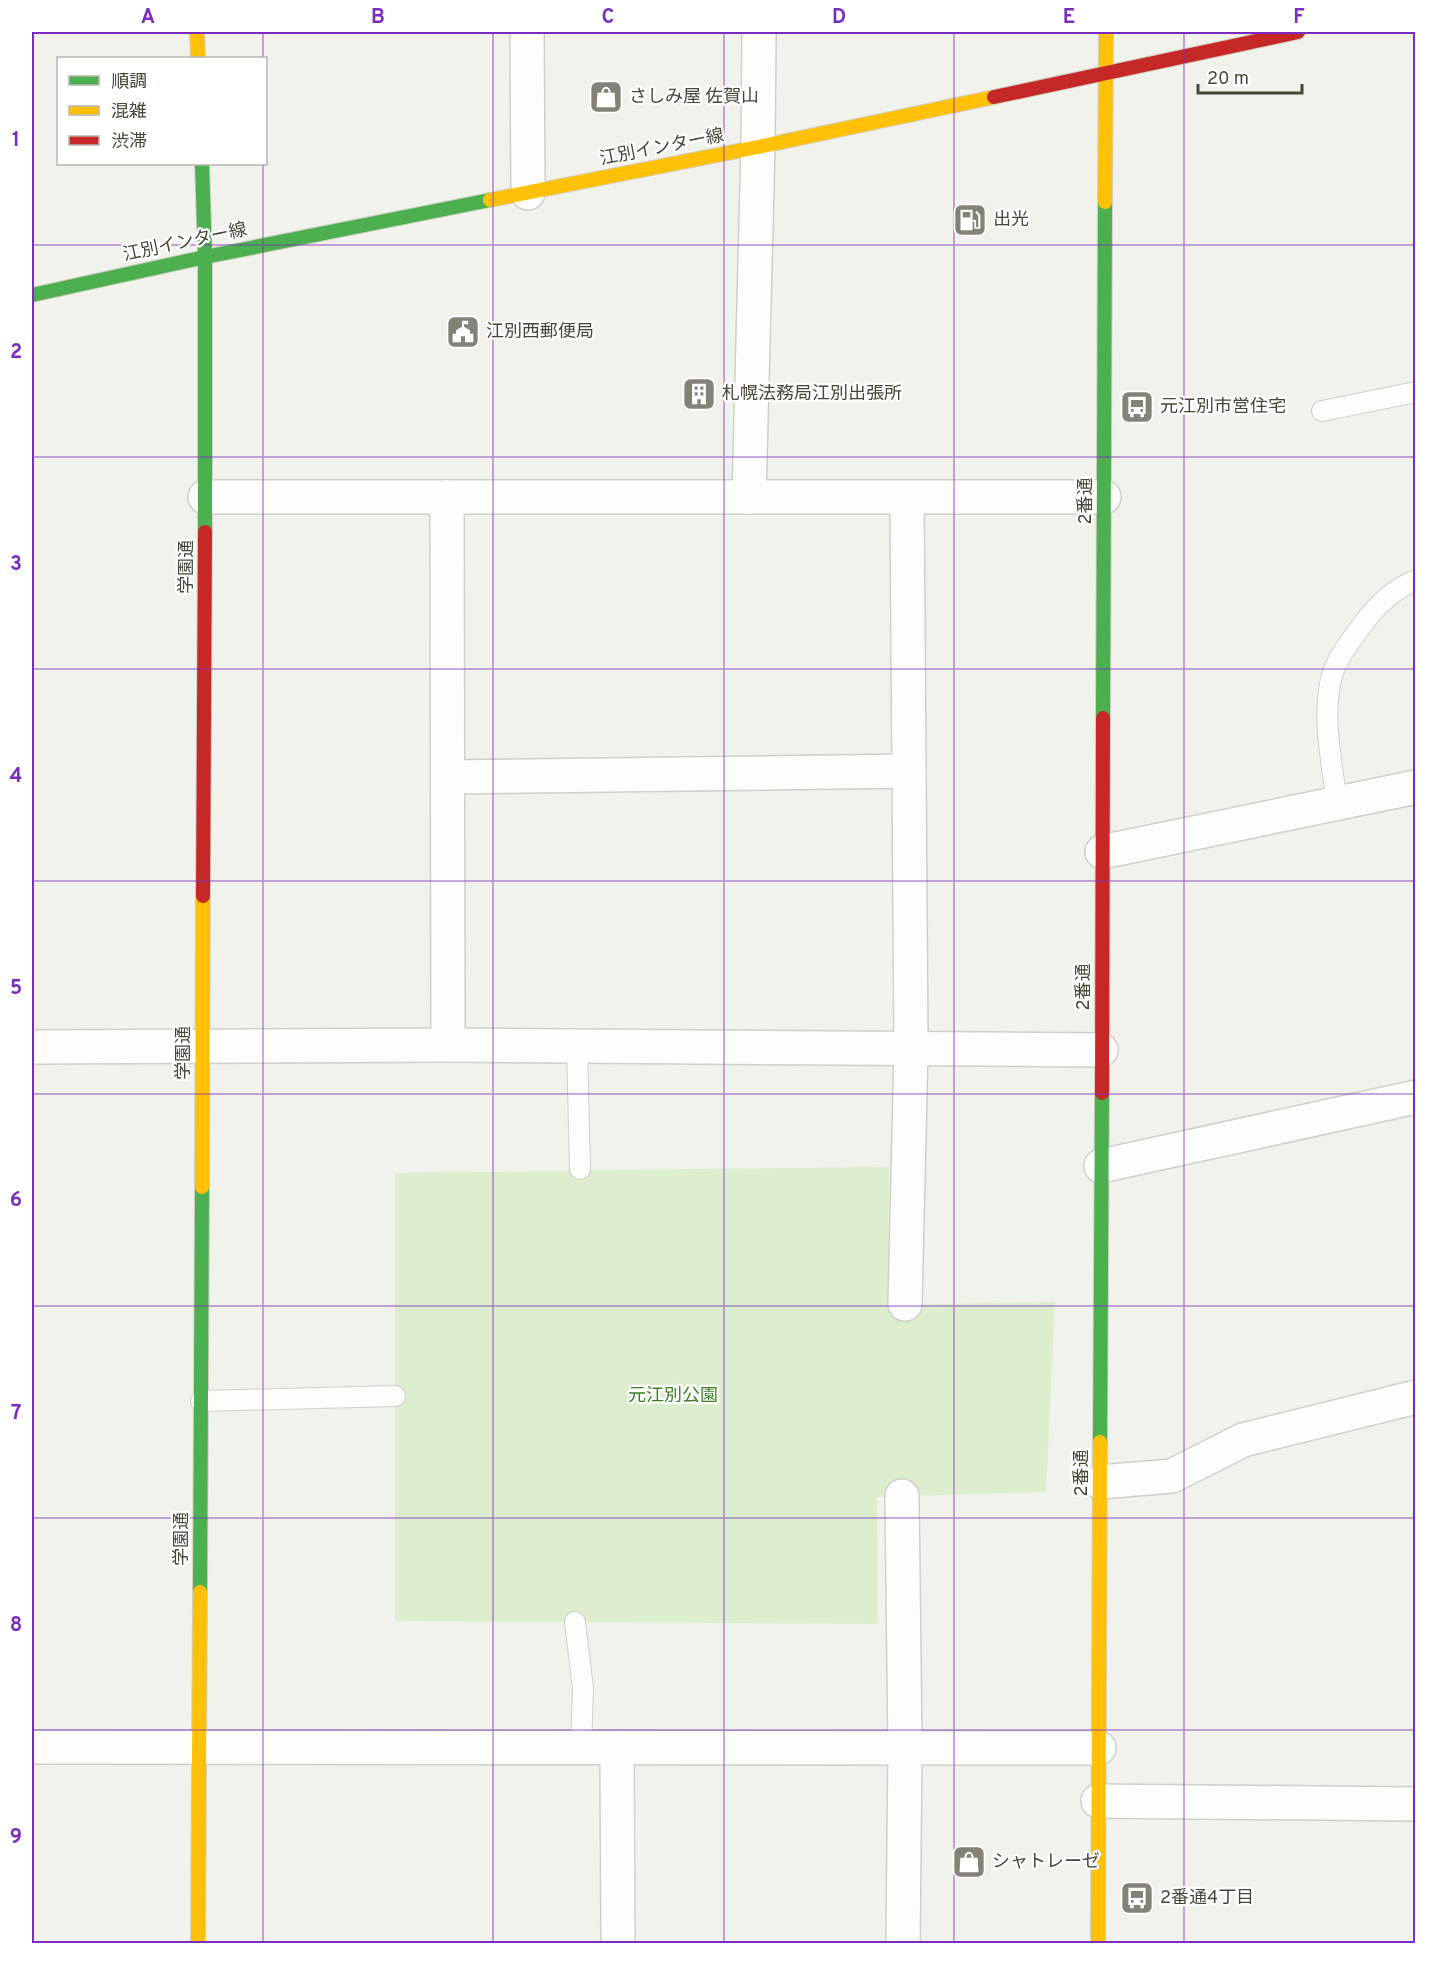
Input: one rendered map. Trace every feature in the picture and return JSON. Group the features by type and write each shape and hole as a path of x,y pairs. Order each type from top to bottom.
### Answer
{"street":[{"path":"197,32 198,57"},
{"path":"526,32 528,193"},
{"path":"749,497 759,32"},
{"name":"2番通","path":"1098,1944 1106,32"},
{"name":"江別インター線","path":"32,295 206,256 758,147 1298,32"},
{"name":"学園通","path":"198,1944 206,256 202,165"},
{"path":"205,497 1104,497"},
{"path":"447,497 448,1045"},
{"path":"904,1304 911,1049 907,498"},
{"path":"448,777 909,771"},
{"path":"1102,852 1416,787"},
{"path":"32,1047 448,1045 1101,1050"},
{"path":"1101,1166 1416,1097"},
{"path":"1100,1482 1172,1476 1243,1440 1416,1397"},
{"path":"902,1496 905,1748 903,1944"},
{"path":"32,1747 1099,1748"},
{"path":"617,1747 618,1944"},
{"path":"1098,1801 1416,1804"}],"lane":[{"path":"1322,411 1416,392"},
{"path":"1337,803 1327,719 1332,678 1348,643 1377,606 1405,584 1416,580"},
{"path":"577,1046 580,1169"},
{"path":"201,1401 396,1396"},
{"path":"575,1622 582,1688 581,1747"}],"green space":[{"name":"元江別公園","path":"889,1167 888,1305 1055,1302 1046,1492 877,1497 878,1624 395,1621 395,1173"}],"traffic: fast":[{"path":"202,165 205,257 205,532"},
{"path":"32,295 205,257 490,200"},
{"path":"1103,718 1105,202"},
{"path":"1100,1442 1102,1093"},
{"path":"200,1592 202,1187"}],"traffic: slow":[{"path":"197,32 198,57"},
{"path":"1105,202 1106,32"},
{"path":"490,200 994,97"},
{"path":"202,1187 203,896"},
{"path":"1098,1944 1100,1442"},
{"path":"198,1944 200,1592"}],"traffic: jam":[{"path":"994,97 1298,32"},
{"path":"203,896 205,532"},
{"path":"1102,1093 1103,718"}],"place":[{"name":"さしみ屋 佐賀山","path":"606,97"},
{"name":"出光","path":"970,220"},
{"name":"江別西郵便局","path":"463,332"},
{"name":"札幌法務局江別出張所","path":"699,394"},
{"name":"元江別市営住宅","path":"1137,407"},
{"name":"シャトレーゼ","path":"969,1862"},
{"name":"2番通4丁目","path":"1137,1898"}]}
